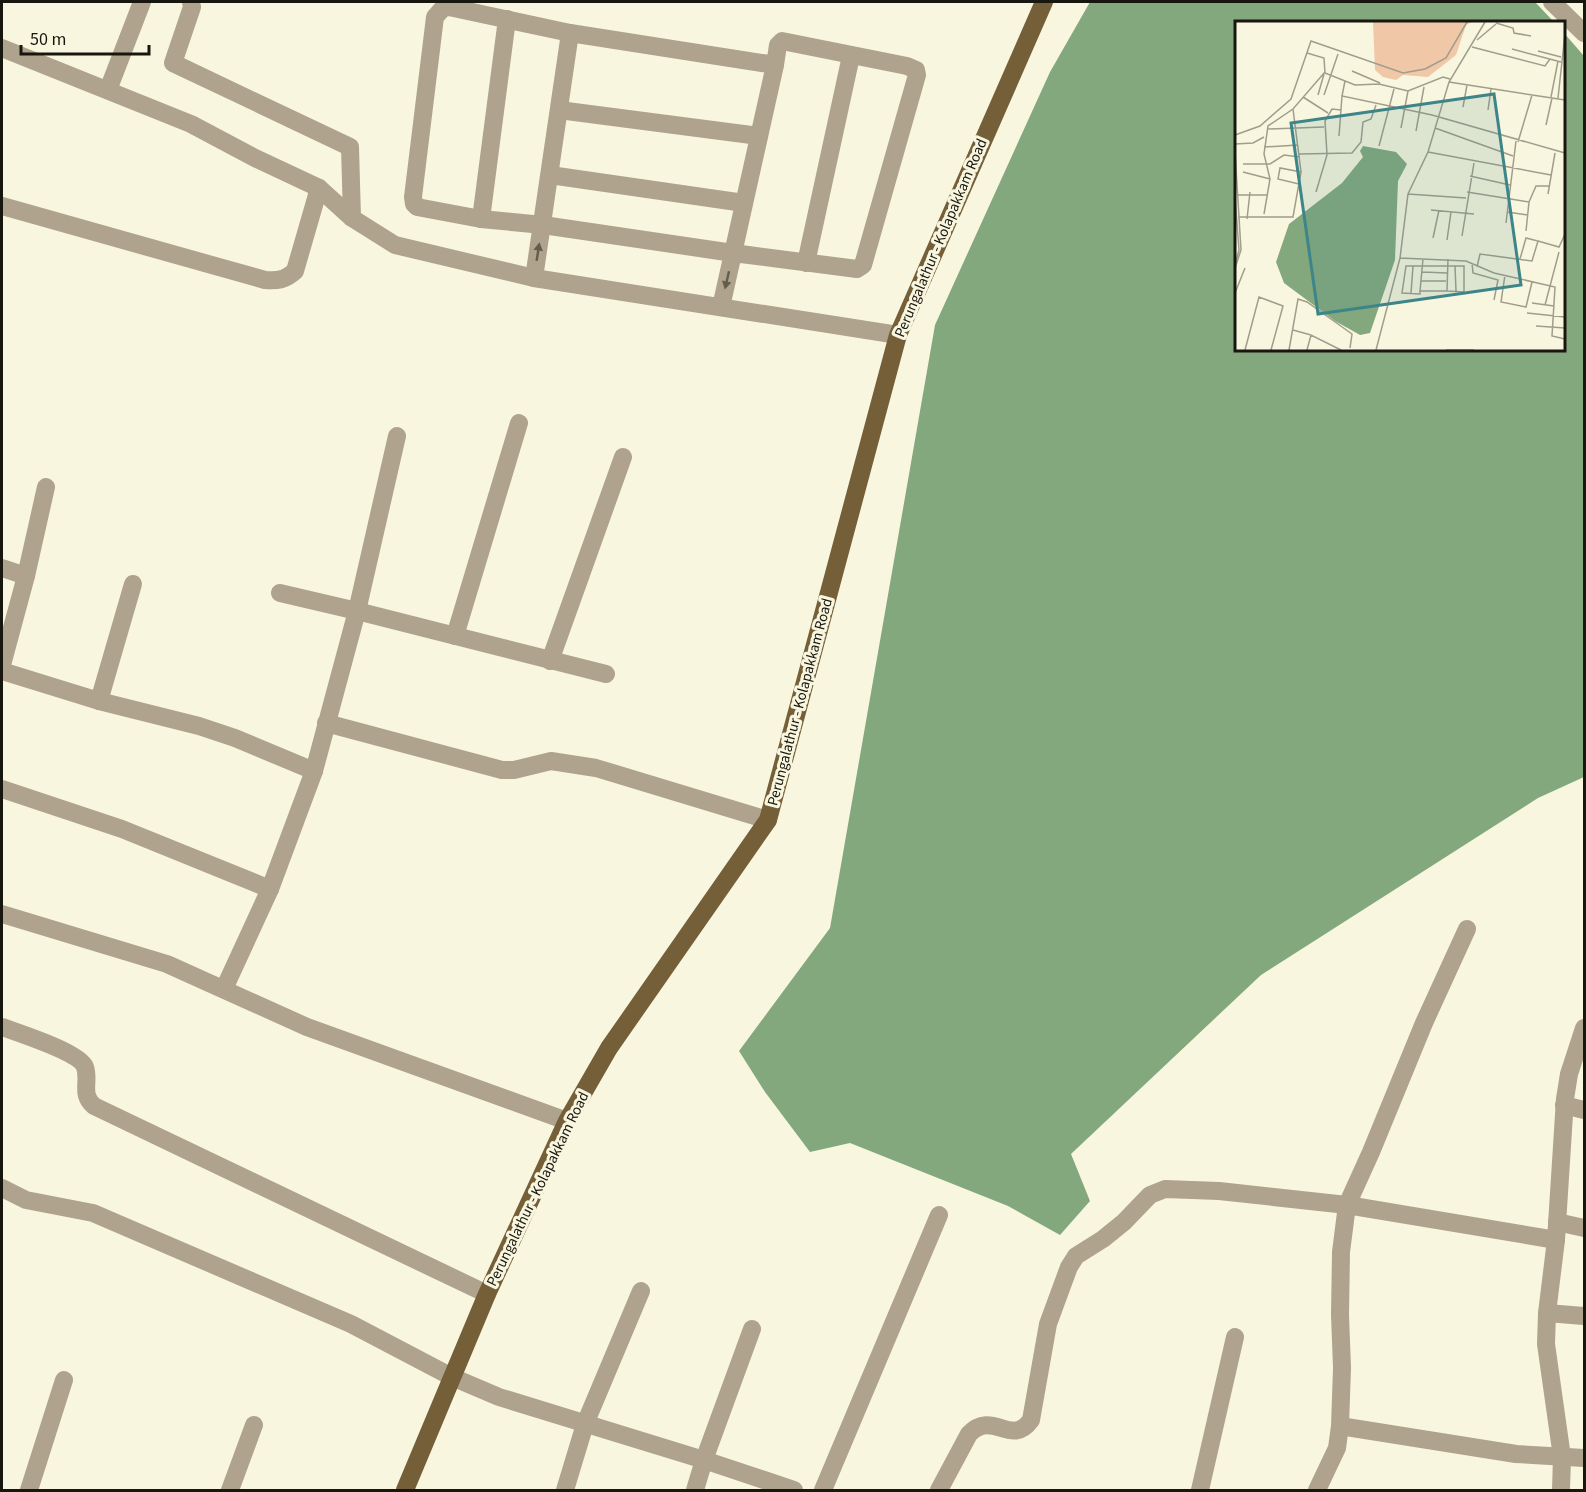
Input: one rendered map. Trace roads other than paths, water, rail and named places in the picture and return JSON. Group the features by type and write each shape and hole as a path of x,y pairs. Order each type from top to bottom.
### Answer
{"main road":[{"name":"Perungalathur - Kolapakkam Road","path":"405,1491 487,1294 567,1121 609,1048 768,820 898,335 1044,2"}],"street":[{"path":"108,90 142,2"},
{"path":"191,2 192,7 173,63 350,147 352,218"},
{"path":"1552,2 1584,33"},
{"path":"721,307 733,254 744,203 775,65 778,45 782,41 912,67 916,70 917,75 863,265 857,269 733,254 543,225 422,210 414,204 435,16 443,8 449,7 570,33 775,65"},
{"path":"481,219 507,19"},
{"path":"534,278 570,33"},
{"path":"2,48 191,124 319,188 352,218 395,245 534,278 898,335"},
{"path":"806,263 851,56"},
{"path":"559,110 759,136"},
{"path":"550,175 744,203"},
{"path":"2,206 265,280 277,281 288,277 295,271 319,188"},
{"path":"455,636 519,423"},
{"path":"224,989 270,889 314,771 357,610 397,436"},
{"path":"550,661 623,457"},
{"path":"2,665 26,576 46,487"},
{"path":"2,568 26,576"},
{"path":"99,701 133,584"},
{"path":"280,593 357,610 606,674"},
{"path":"2,671 99,701 199,726 314,771"},
{"path":"326,723 502,770 514,770 550,761 596,768 768,820"},
{"path":"2,789 122,828 270,889"},
{"path":"2,914 167,964 307,1027 567,1121"},
{"path":"1317,1491 1337,1448 1340,1426 1341,1252 1347,1205 1424,1023 1467,929"},
{"path":"2,1027 70,1054 81,1061 85,1069 85,1093 88,1101 94,1106 487,1294"},
{"path":"1561,1491 1562,1457 1546,1344 1547,1313 1556,1231 1564,1105 1569,1074 1584,1028"},
{"path":"1564,1105 1584,1110"},
{"path":"2,1188 26,1200 103,1218 351,1324 452,1377 499,1397 704,1460 794,1491"},
{"path":"939,1491 975,1427 983,1424 1012,1431 1027,1426 1031,1420 1048,1324 1069,1267 1076,1256 1124,1222 1150,1195 1165,1189 1219,1191 1556,1231 1584,1228"},
{"path":"823,1491 939,1215"},
{"path":"565,1491 585,1424 641,1291"},
{"path":"1547,1313 1584,1316"},
{"path":"694,1491 752,1329"},
{"path":"1200,1491 1235,1337"},
{"path":"29,1491 64,1380"},
{"path":"230,1491 254,1425"},
{"path":"1340,1426 1516,1454 1584,1458"}]}
